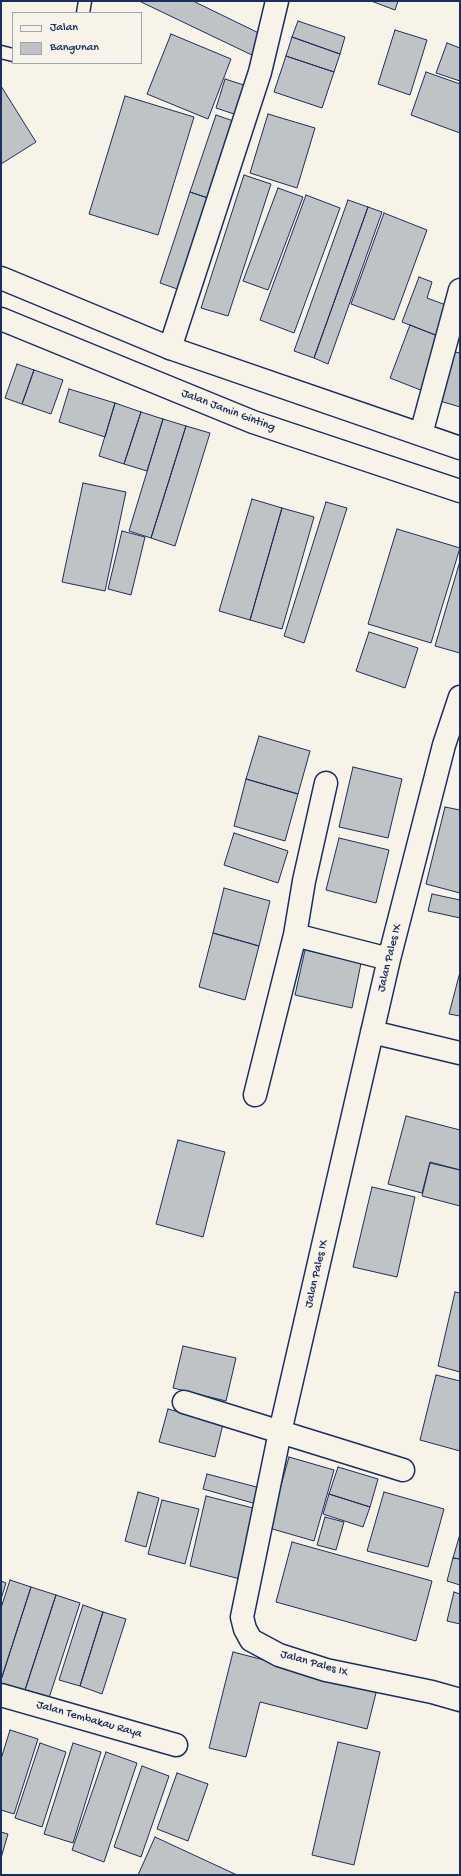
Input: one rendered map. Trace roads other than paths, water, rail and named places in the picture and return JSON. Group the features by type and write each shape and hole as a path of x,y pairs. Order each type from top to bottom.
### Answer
{"main road":[{"path":"170,348 260,72 277,1"},
{"path":"1,278 170,348 460,448"},
{"path":"421,434 460,290"},
{"name":"Jalan Jamin Ginting","path":"1,319 253,422 460,491"},
{"name":"Jalan Pales IX","path":"460,697 444,745 389,959 280,1432 242,1618 245,1629 251,1640 279,1655 326,1670 432,1692 460,1700"},
{"path":"255,1095 295,935 304,881 326,784"},
{"path":"295,935 389,959"},
{"path":"372,1032 460,1053"},
{"path":"184,1402 403,1470"},
{"name":"Jalan Tembakau Raya","path":"1,1695 176,1745"}],"lane":[{"path":"83,12 85,1"},
{"path":"1,52 12,55"}]}
